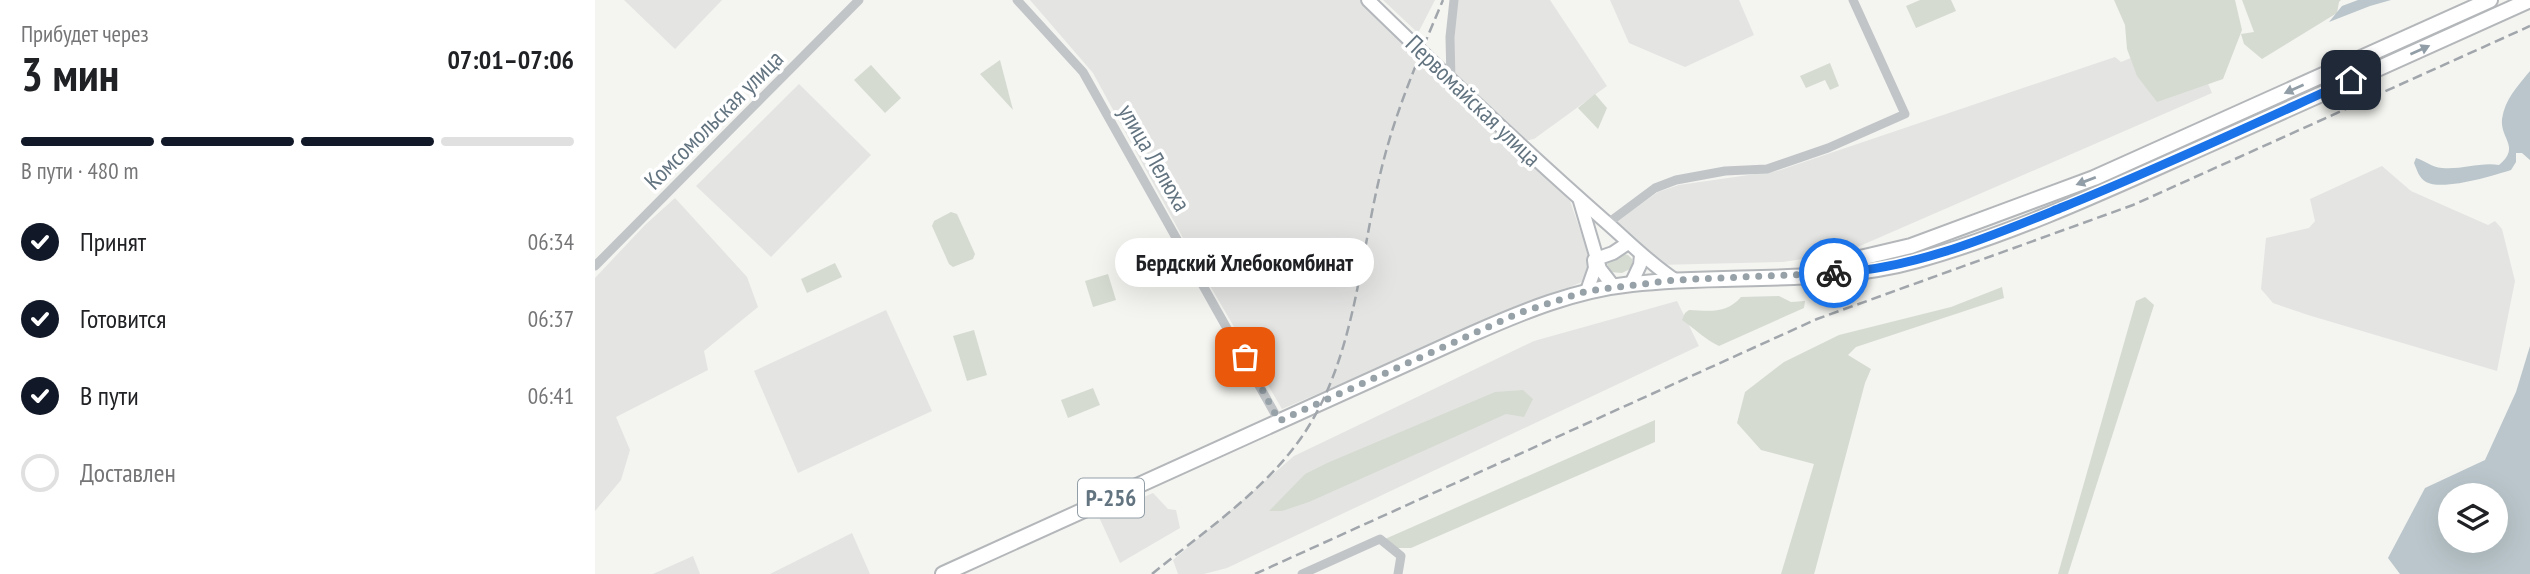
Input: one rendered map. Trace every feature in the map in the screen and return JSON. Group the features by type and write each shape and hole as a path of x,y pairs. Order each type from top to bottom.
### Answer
{"highway":[{"name":"Р-256","path":"1783,276 1911,246 2094,178 2490,0"},
{"name":"Р-256","path":"943,574 1519,313 1587,291 1631,284 1884,268 1917,261 1960,247 2107,189 2530,1"}],"main road":[{"name":"Первомайская улица","path":"1368,0 1525,151 1641,255 1675,280"},
{"path":"1580,200 1596,259 1605,279 1614,287"},
{"path":"1587,291 1595,268 1591,239"},
{"path":"1596,259 1613,253 1628,243"},
{"path":"1631,284 1640,265 1641,255"}],"street":[{"name":"Комсомольская улица","path":"595,266 859,0"},
{"name":"улица Лелюха","path":"1017,0 1083,72 1279,421"},
{"path":"1451,80 1454,0"},
{"path":"1608,223 1655,188 1677,180 1725,171 1767,169 1828,148 1905,114 1853,0"},
{"path":"1302,574 1380,539 1401,556 1398,574"}],"shaded area":[{"path":"624,0 722,0 675,49"},
{"path":"1030,0 1361,0 1570,201 1596,276 1282,409 1195,260 1093,73"},
{"path":"1383,0 1435,0 1418,33"},
{"path":"1453,0 1550,0 1607,86 1534,139 1518,142 1455,76"},
{"path":"1610,0 1739,0 1754,35 1685,67 1629,43"},
{"path":"1920,0 1951,0 1956,11 1916,28 1906,6"},
{"path":"2114,0 2235,0 2242,30 2223,79 2157,102 2137,76 2127,49 2125,25"},
{"path":"2242,0 2341,0 2337,13 2262,59 2244,44 2241,34 2254,32"},
{"path":"2358,0 2391,0 2329,22 2342,6"},
{"path":"2187,35 2212,93 1846,252 1783,262 1658,265 1612,224 1658,192 1679,185 1777,171 2115,57 2121,62"},
{"path":"1000,60 1013,110 980,74"},
{"path":"1830,63 1839,86 1830,90 1825,80 1806,88 1800,76"},
{"path":"871,65 901,98 885,113 854,80"},
{"path":"2530,71 2530,160 2522,153 2516,153 2516,162 2511,170 2468,182 2444,185 2426,182 2414,163 2416,158 2442,168 2499,165 2505,159 2509,148 2502,119 2512,94"},
{"path":"799,84 871,155 771,257 696,186"},
{"path":"1595,94 1607,108 1598,129 1578,108"},
{"path":"2382,166 2411,191 2488,225 2495,221 2502,229 2515,281 2497,371 2273,303 2261,289 2266,238 2309,228 2315,221 2310,199"},
{"path":"675,198 747,277 758,307 704,351 708,370 616,417 630,450 621,480 595,511 595,278 645,225"},
{"path":"951,212 957,214 975,254 973,259 953,267 949,264 932,226 934,221"},
{"path":"1621,253 1632,259 1632,268 1622,273 1610,272 1606,261"},
{"path":"835,263 842,277 807,293 801,279"},
{"path":"1108,274 1116,300 1093,307 1085,281"},
{"path":"2002,287 2004,298 1856,347 1848,355 1871,369 1815,571 1814,574 1781,574 1814,464 1761,450 1737,423 1745,392 1784,362 1839,335 1951,307"},
{"path":"1779,296 1791,302 1805,301 1804,308 1719,346 1682,320 1689,310 1723,309 1741,297"},
{"path":"2145,297 2154,305 2068,574 2058,574 2136,301"},
{"path":"1677,301 1699,346 1227,568 1204,574 1178,574 1173,560 1294,456 1534,341"},
{"path":"886,310 932,411 798,473 754,371"},
{"path":"974,330 987,375 967,381 953,336"},
{"path":"2530,346 2530,574 2400,574 2388,558 2425,488 2485,460 2516,392"},
{"path":"1093,388 1100,405 1068,418 1061,400"},
{"path":"1523,390 1533,399 1524,417 1506,414 1309,502 1282,511 1269,511 1305,474 1327,463 1495,392"},
{"path":"1655,420 1655,442 1411,548 1389,548 1385,539"},
{"path":"1153,493 1168,509 1176,510 1180,528 1120,563 1099,517"},
{"path":"852,533 870,574 770,574"},
{"path":"693,556 700,574 653,574"}],"railway":[{"path":"1152,574 1251,494 1286,458 1319,408 1333,377 1353,311 1380,175 1392,130 1443,0"},
{"path":"1255,574 1817,319 2133,205 2530,26"}],"way so far":[{"path":"1245,357 1279,421 1519,313 1587,291 1675,280 1834,273"}],"place":[{"name":"Бердский Хлебокомбинат","path":"1245,357"}],"route":[{"path":"1834,273 1884,268 1917,261 2028,222 2351,80"}]}
